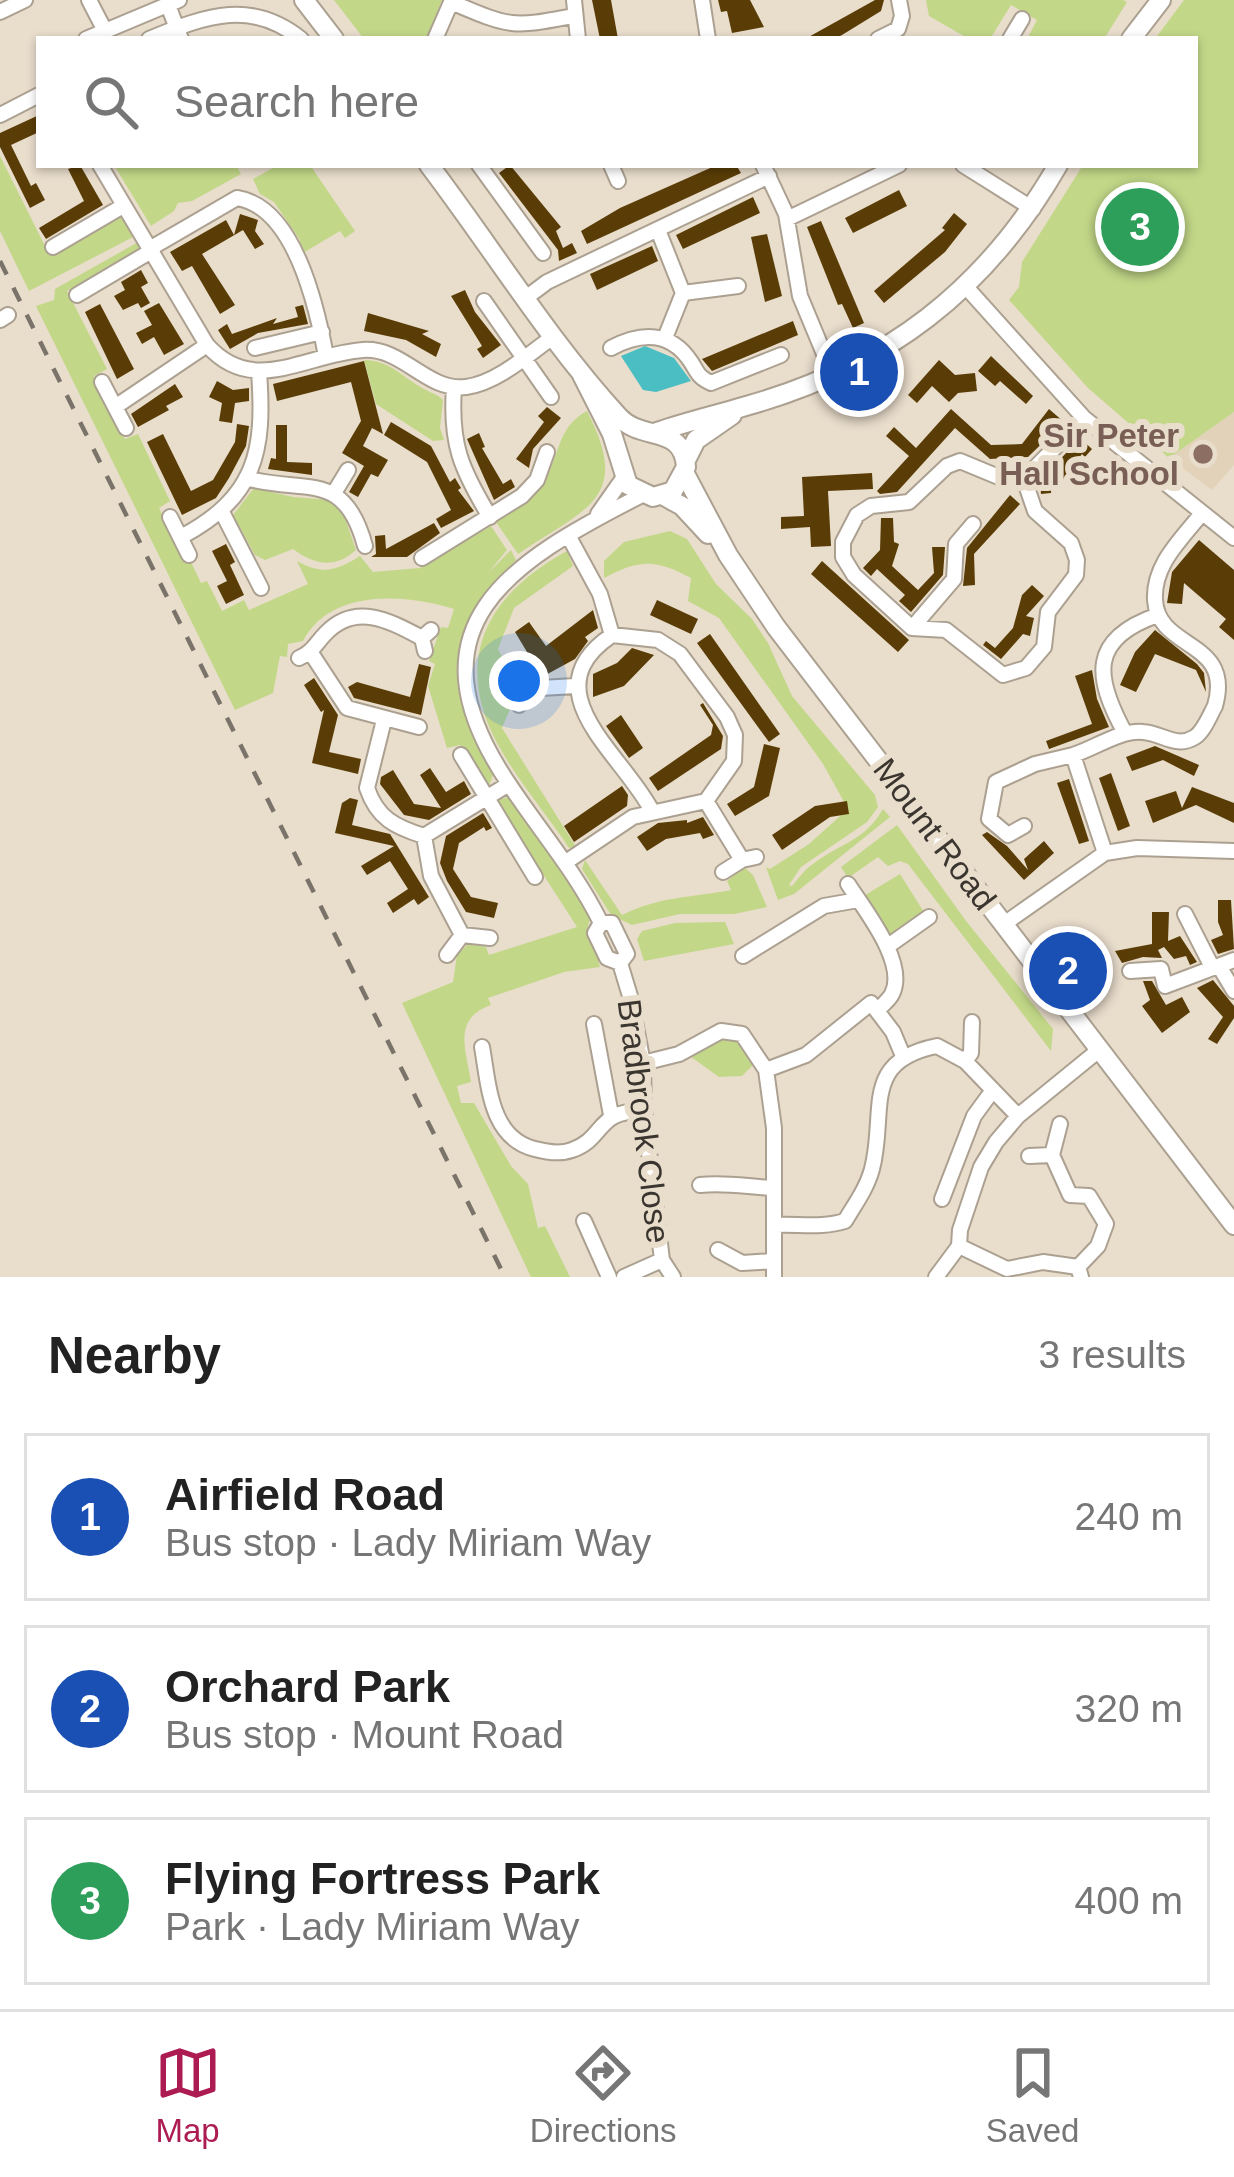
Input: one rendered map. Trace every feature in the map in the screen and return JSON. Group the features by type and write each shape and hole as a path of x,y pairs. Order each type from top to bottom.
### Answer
{"street":[{"path":"0,12 25,0"},
{"path":"88,0 104,29"},
{"path":"702,0 708,36"},
{"path":"883,36 898,28 902,16 898,0"},
{"path":"1133,36 1161,0"},
{"path":"436,36 452,1 506,32 573,8"},
{"path":"91,36 173,2 179,33 235,3 258,3 285,17 299,36"},
{"path":"308,2 332,36"},
{"path":"1012,36 1022,19"},
{"path":"0,115 36,97"},
{"path":"102,168 207,345 238,370 260,372 367,349 387,353 431,380 454,388 473,386 554,336"},
{"path":"431,168 582,375 625,424 679,444 686,467"},
{"path":"486,168 543,253"},
{"path":"612,168 618,181"},
{"path":"786,216 892,168"},
{"path":"968,168 1033,209"},
{"path":"623,468 626,448 650,433 746,406 832,373 905,336 967,289 1033,209 1056,168"},
{"path":"527,297 547,282 658,230 766,171 786,216 800,296 832,373"},
{"path":"77,295 237,198 251,200 265,210 300,261 312,286 326,356"},
{"path":"53,247 123,206"},
{"path":"658,230 683,292 665,338"},
{"path":"683,292 738,286"},
{"path":"967,289 1084,418 1234,538"},
{"path":"484,301 551,398"},
{"path":"255,348 322,332"},
{"path":"611,348 641,336 665,338 680,349 699,378 711,383 781,355"},
{"path":"115,406 207,345"},
{"path":"181,537 222,512 246,478 262,429 260,372"},
{"path":"582,375 623,468 642,495 664,496 681,483 695,440 746,406"},
{"path":"102,382 126,428"},
{"path":"454,388 452,435 460,463 490,517"},
{"path":"1024,479 1035,511 1071,543 1076,575 1048,612 1045,647 1026,668 1003,675 946,630 912,628 854,575 843,557 843,542 857,514 871,506 909,502 947,466 960,461 1001,478 1024,479 1084,418"},
{"path":"422,558 522,496 536,480 548,452"},
{"name":"Mount Road","path":"686,467 728,555 776,627 1234,1225"},
{"name":"Bradbrook Close","path":"595,518 623,468"},
{"path":"334,493 348,470"},
{"path":"246,478 274,486 314,485 334,493 360,528 365,546"},
{"name":"Bradbrook Close","path":"601,922 566,862 485,745 469,706 464,660 475,618 497,589 522,566 595,518 642,495"},
{"name":"Mount Road","path":"664,496 682,506 728,555"},
{"path":"222,512 262,588"},
{"path":"1024,826 1008,836 989,819 996,782 1125,733 1147,731 1176,743 1199,735 1218,700 1222,677 1215,658 1195,641 1170,632 1158,615 1156,587 1162,564 1202,512"},
{"path":"170,517 189,555"},
{"path":"912,628 954,579 956,544 974,524"},
{"path":"569,537 600,594 612,634"},
{"path":"1125,733 1103,692 1102,663 1132,624 1158,615"},
{"path":"419,727 347,708 305,656 338,622 360,616 383,617 426,639"},
{"path":"566,862 633,818 706,801 734,761 735,736 727,717 680,654 658,640 612,634 593,647 575,686 580,707 652,811"},
{"path":"520,690 575,686"},
{"path":"384,720 368,788 372,804 398,828 424,836 509,784"},
{"path":"461,755 535,877"},
{"path":"1073,755 1105,853"},
{"path":"706,801 749,858 722,872"},
{"path":"424,836 431,876 462,935"},
{"path":"1004,924 1105,853 1137,848 1234,850"},
{"path":"848,884 888,946 896,976 893,993 879,1009"},
{"path":"743,956 824,906 858,900"},
{"path":"1185,914 1222,964 1234,991"},
{"path":"888,946 929,917"},
{"name":"Bradbrook Close","path":"601,922 612,923 621,937 627,954 620,963"},
{"name":"Bradbrook Close","path":"601,922 595,933 601,947 607,958 620,963"},
{"path":"462,935 490,938"},
{"path":"446,955 462,935"},
{"name":"Bradbrook Close","path":"620,963 643,1063 644,1111 662,1260 673,1277"},
{"path":"1130,970 1161,969 1166,986 1222,964"},
{"path":"766,1070 806,1055 871,1003 879,1009 903,1056"},
{"path":"965,1061 971,1053 972,1022"},
{"path":"595,1024 611,1115"},
{"path":"643,1063 679,1054 721,1031 742,1034 766,1070 774,1128 774,1269 742,1263 718,1250"},
{"path":"776,1225 827,1227 845,1221 873,1166 886,1072 903,1056 937,1046 965,1061 1018,1116"},
{"path":"482,1047 500,1126 518,1145 546,1153 574,1150 611,1115 644,1111"},
{"path":"936,1277 959,1246 981,1167 1018,1116 1100,1050"},
{"path":"942,1199 974,1117 993,1090"},
{"path":"959,1246 1006,1268 1043,1262 1080,1272 1106,1224 1089,1196 1070,1195 1052,1155 1060,1124"},
{"path":"1029,1156 1052,1155"},
{"path":"700,1185 726,1182 773,1188"},
{"path":"584,1221 609,1277"},
{"path":"624,1277 662,1260"}],"shaded area":[{"name":"Sir Peter Hall School","path":"1234,412 1234,465 1212,490 1169,458"}],"green space":[{"path":"334,0 442,0 427,36 362,36"},
{"path":"926,0 1127,2 1106,36 1029,36 1037,20 1011,5 992,36 964,36 929,16"},
{"path":"1184,0 1234,0 1234,412 1169,458 1088,388 1009,300 1019,287 1022,262 1081,168 1198,168 1198,36 1157,36"},
{"path":"0,156 49,254 121,212 137,235 29,291 0,231"},
{"path":"116,168 238,168 241,174 192,201 178,203 151,226"},
{"path":"273,168 312,168 355,231 345,238 340,231 303,253 300,240 274,202 260,194 253,179"},
{"path":"140,241 143,246 67,291 107,369 94,376 125,439 138,434 170,501 159,508 186,563 191,562 201,583 207,581 222,611 244,600 249,610 308,584 297,561 329,569 360,556 373,572 420,568 491,526 507,550 488,573 511,550 516,560 474,611 457,661 464,713 494,772 488,789 460,745 447,748 428,686 435,664 429,661 441,627 448,628 454,609 392,599 350,604 332,612 303,641 288,644 287,657 280,656 273,693 235,710 36,306 54,300 55,289"},
{"path":"364,360 390,367 443,400 440,428 444,440 433,441 376,404"},
{"path":"587,411 600,441 603,483 581,512 518,554 496,522 537,490 569,426"},
{"path":"254,488 331,500 345,518 356,550 332,562 309,559 293,549 265,560 255,555 233,515"},
{"path":"670,531 687,539 716,584 752,619 792,696 875,795 878,807 867,822 801,867 789,885 860,835 883,809 890,817 794,894 778,900 766,867 770,869 809,844 848,809 823,764 719,618 688,601 691,578 648,564 604,578 604,561 624,542"},
{"path":"567,551 573,566 514,608 498,649 519,688 502,728 576,847 569,848 496,741 478,681 486,630 499,607 517,586"},
{"path":"511,796 591,916 588,926 600,967 564,972 488,998 491,1005 471,1018 464,1036 471,1082 457,1086 461,1103 474,1103 511,1166 528,1184 538,1228 545,1226 570,1277 531,1277 402,1003 453,982 457,955 468,944 486,947 489,955 577,927 496,801"},
{"path":"897,825 1053,1029 1051,1051 908,864 900,861 888,866 878,857 848,878 841,867"},
{"path":"585,860 622,915 663,901 731,890 727,881 744,867 753,875 767,907 734,914 680,914 632,925 611,915 582,869"},
{"path":"900,874 927,917 889,940 862,897"},
{"path":"725,922 734,944 644,961 637,939 642,931 675,923"},
{"path":"722,1036 740,1038 754,1064 742,1076 719,1077 687,1054"}],"water":[{"path":"645,346 674,358 691,381 656,392 643,390 621,356"}],"building":[{"path":"592,0 611,0 617,36 599,36"},
{"path":"718,0 750,0 764,27 732,33 727,11 721,12"},
{"path":"875,0 884,0 881,11 840,36 810,36"},
{"path":"36,116 36,133 11,145 31,186 36,183 45,200 30,208 0,147 0,133"},
{"path":"82,168 103,205 46,239 39,228 84,201 68,169"},
{"path":"512,168 561,227 556,231 563,248 572,243 577,253 559,261 558,250 499,173"},
{"path":"710,168 738,168 741,173 587,244 581,231"},
{"path":"899,190 907,206 853,233 845,218"},
{"path":"753,197 760,213 683,249 676,235"},
{"path":"954,213 967,224 945,252 884,303 874,291 945,230"},
{"path":"240,214 258,220 255,231 264,244 255,249 243,230 202,254 235,305 220,314 192,266 182,271 170,252 226,220 234,235"},
{"path":"821,221 864,323 853,328 842,304 838,305 807,227"},
{"path":"767,234 782,296 765,302 751,237"},
{"path":"652,246 658,261 597,290 590,274"},
{"path":"141,270 148,283 141,287 150,303 123,310 114,296 125,290 121,282"},
{"path":"465,290 475,312 501,345 483,358 477,349 482,346 451,296"},
{"path":"159,303 184,344 164,355 154,337 142,344 136,333 152,325 144,311"},
{"path":"100,304 134,369 117,379 85,312"},
{"path":"303,305 308,324 258,333 230,349 218,330 227,324 232,334 277,318 273,324 298,317 295,307"},
{"path":"368,313 429,331 422,334 441,344 436,357 406,340 364,331"},
{"path":"793,321 798,335 772,346 712,371 702,359"},
{"path":"991,356 1033,396 1026,404 1000,381 995,386 978,371"},
{"path":"939,360 955,375 975,373 977,391 958,393 949,402 932,386 917,403 908,395"},
{"path":"364,361 383,434 372,428 363,446 388,460 378,477 371,474 358,497 349,492 364,466 342,453 361,421 351,382 277,401 273,384"},
{"path":"217,381 233,390 249,388 249,401 235,403 232,423 219,421 222,403 209,397"},
{"path":"175,384 183,397 138,427 131,414"},
{"path":"547,407 561,418 533,449 529,468 516,459 544,422 538,416"},
{"path":"951,409 991,445 1022,444 1049,409 1064,422 1028,457 990,459 955,428 897,492 880,494 877,491 909,456 886,436 894,427 916,448"},
{"path":"391,422 431,446 450,482 455,478 474,511 441,528 436,519 451,510 427,462 384,435"},
{"path":"237,424 249,426 246,446 229,478 216,498 182,515 147,442 163,434 191,491 213,480 235,442"},
{"path":"276,425 287,425 287,462 312,463 312,475 268,469 271,458 276,459"},
{"path":"479,433 482,448 503,484 511,479 515,487 494,500 467,439"},
{"path":"1080,438 1092,449 1085,457 1082,454 1060,483 1052,476 1051,493 1041,494 1040,481"},
{"path":"872,473 873,489 828,491 831,546 811,547 810,527 781,529 781,517 804,516 802,477"},
{"path":"1010,495 1020,504 974,554 975,585 963,586 967,548"},
{"path":"881,518 893,518 894,542 899,544 892,566 918,590 934,573 932,547 945,547 943,575 911,612 899,601 905,595 877,569 871,576 863,568 880,550"},
{"path":"434,523 440,533 407,557 371,557 376,554 375,536 385,535 386,549"},
{"path":"1199,540 1234,570 1234,640 1219,627 1226,619 1184,583 1182,604 1167,603 1172,572"},
{"path":"226,544 244,595 226,604 217,586 227,581 212,551"},
{"path":"822,561 909,640 898,652 811,574"},
{"path":"1032,585 1044,596 1026,616 1034,618 1030,636 1023,634 1001,659 983,645 986,641 995,648 1013,628 1022,595"},
{"path":"657,600 698,619 691,634 650,615"},
{"path":"593,610 598,628 585,637 588,641 575,659 542,677 515,632 529,622 546,646"},
{"path":"1155,630 1197,664 1204,673 1206,692 1196,670 1155,654 1136,692 1120,685 1135,652"},
{"path":"710,634 780,734 769,742 697,643"},
{"path":"632,648 654,655 624,686 593,697 593,674 617,663"},
{"path":"419,664 431,667 421,715 354,698 348,687 357,682 410,697"},
{"path":"1092,670 1109,727 1049,749 1046,741 1092,724 1075,676"},
{"path":"314,678 338,715 329,752 361,759 358,774 312,763 324,710 304,685"},
{"path":"703,703 723,736 721,749 658,791 649,778 711,735 713,725"},
{"path":"621,715 643,748 629,758 606,726"},
{"path":"764,744 780,748 769,796 735,816 727,804 754,787"},
{"path":"1155,746 1199,765 1194,776 1163,760 1132,771 1126,757"},
{"path":"430,768 446,792 464,781 471,794 429,820 404,815 380,784 381,777 393,770 414,804 441,808 420,775"},
{"path":"1111,773 1130,826 1118,831 1099,778"},
{"path":"1069,779 1089,841 1079,844 1057,783"},
{"path":"622,786 628,795 627,806 574,842 564,826"},
{"path":"1192,787 1234,803 1234,823 1196,805 1153,823 1145,801 1176,791 1182,808"},
{"path":"358,800 352,825 390,834 429,897 418,905 414,899 393,913 387,903 408,889 390,861 367,875 361,866 394,846 335,833 342,803"},
{"path":"847,801 849,814 830,817 782,850 772,835 815,806"},
{"path":"483,813 492,828 486,831 484,827 459,843 453,869 471,897 498,903 494,918 466,912 440,863 446,836"},
{"path":"703,817 714,835 666,839 647,851 637,837 658,823 687,823"},
{"path":"987,832 1028,870 1024,859 1044,841 1054,853 1024,880 982,835"},
{"path":"1218,900 1231,900 1234,949 1218,954 1211,940 1223,935"},
{"path":"1152,912 1169,912 1168,941 1180,936 1197,962 1190,965 1186,956 1174,959 1164,947 1158,950 1162,958 1122,963 1115,951 1152,944"},
{"path":"1213,980 1234,1006 1234,1018 1217,1044 1208,1039 1223,1017 1197,988"},
{"path":"1143,981 1152,981 1166,1005 1182,997 1190,1012 1162,1033 1142,1006 1150,1000"}],"railway":[{"path":"0,261 505,1277"}],"place":[{"name":"Flying Fortress Park","path":"1140,227"},
{"name":"Airfield Road","path":"859,372"},
{"name":"Sir Peter Hall School","path":"1203,454"},
{"name":"Orchard Park","path":"1068,971"}]}
